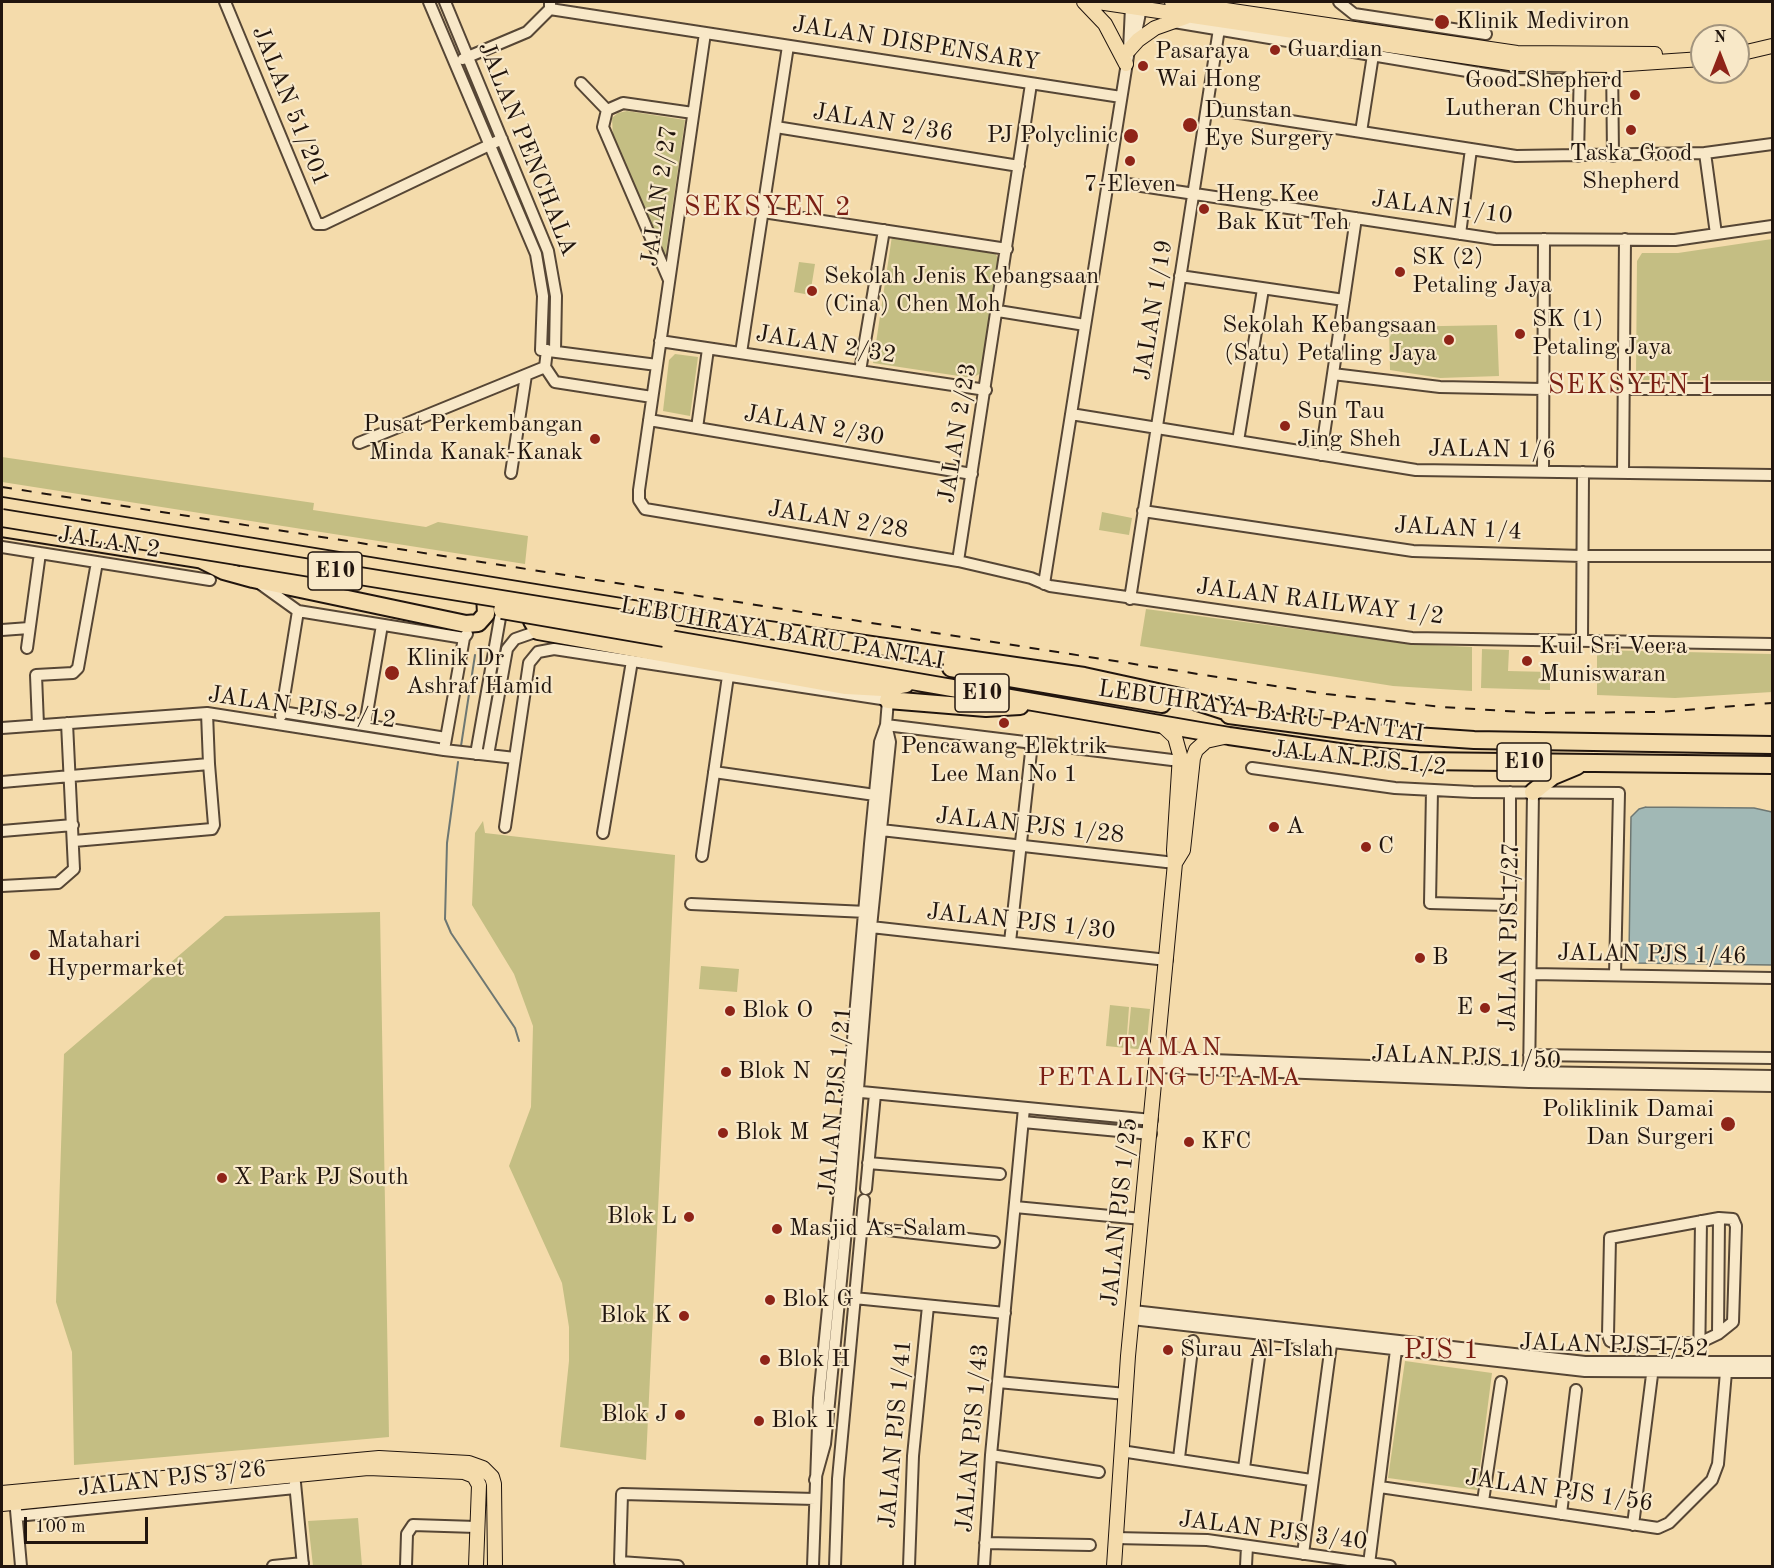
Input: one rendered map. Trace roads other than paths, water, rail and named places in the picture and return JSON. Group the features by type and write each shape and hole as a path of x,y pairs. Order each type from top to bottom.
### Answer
{"highway":[{"path":"2,506 558,598 1084,676 1185,698 1240,716"},
{"name":"LEBUHRAYA BARU PANTAI","path":"2,518 668,626 904,660 1240,716 1357,732 1474,740 1772,745"},
{"name":"LEBUHRAYA BARU PANTAI","path":"2,528 315,578 1229,736 1418,761 1773,765"},
{"path":"202,560 224,571 254,579 466,624 478,623 486,614 487,600 480,588 468,582"},
{"path":"558,598 545,602 534,610 532,621 538,631 846,686 883,688 919,681"},
{"path":"888,700 986,708 1044,704"},
{"path":"1533,792 1554,776 1584,764"}],"main road":[{"path":"1084,2 1105,24 1126,64"},
{"path":"1098,2 1191,7 1517,53 1612,60 1690,59"},
{"path":"1172,2 1191,7"},
{"path":"1129,50 1146,34 1172,21 1191,7"},
{"path":"1366,30 1516,64 1580,65 1690,52"},
{"path":"1750,48 1769,47"},
{"path":"1750,51 1769,47"},
{"name":"JALAN PJS 1/25","path":"1114,1566 1121,1451 1175,863 1179,748 1174,737 1161,724"},
{"name":"JALAN PJS 1/25","path":"1175,863 1183,850 1193,758 1206,741 1229,736"},
{"path":"294,1476 379,1458 478,1465 483,1476 477,1497 476,1566"},
{"path":"10,1501 368,1468 470,1474 483,1476 494,1484 495,1566"},
{"path":"455,1472 468,1484 476,1527"}],"street":[{"name":"JALAN 51/201","path":"225,2 311,216 319,225 490,145"},
{"name":"JALAN PENCHALA","path":"429,2 536,254 543,296 547,350"},
{"name":"JALAN PENCHALA","path":"446,2 539,227 553,272 556,296 545,367"},
{"path":"1339,2 1354,14 1366,30 1373,55 1361,132"},
{"path":"1044,584 1129,50 1131,34 1128,27 1136,4"},
{"path":"454,62 526,32 550,5"},
{"name":"JALAN DISPENSARY","path":"550,5 705,33 1121,97"},
{"path":"1172,21 1515,79 1565,80 1580,65"},
{"name":"JALAN 1/19","path":"1130,599 1219,29"},
{"path":"1366,30 1467,31 1486,34"},
{"path":"1464,46 1467,31"},
{"name":"JALAN 2/27","path":"639,490 705,33"},
{"path":"741,353 788,46"},
{"path":"1612,60 1613,156"},
{"path":"1578,156 1580,65"},
{"path":"582,83 607,110"},
{"name":"JALAN 2/23","path":"958,561 986,390 1031,84"},
{"path":"607,110 623,104 693,113"},
{"path":"1207,108 1516,156 1705,153 1773,144"},
{"path":"607,110 603,127 669,280"},
{"name":"JALAN 2/36","path":"776,128 1019,166"},
{"path":"490,145 502,140"},
{"path":"1460,234 1471,149"},
{"path":"1705,153 1716,234"},
{"name":"JALAN 1/10","path":"1108,181 1495,239 1675,240 1773,226"},
{"path":"763,212 1007,249"},
{"path":"1321,455 1356,218"},
{"path":"860,371 884,230"},
{"path":"1543,472 1544,239"},
{"path":"1623,473 1625,239"},
{"path":"1180,276 1344,300"},
{"path":"1238,441 1263,289"},
{"path":"998,311 1085,325"},
{"name":"JALAN 2/32","path":"660,341 986,390"},
{"path":"697,428 708,349"},
{"path":"547,350 657,365"},
{"path":"359,443 545,367 555,382 652,397"},
{"path":"1333,374 1440,387 1543,389"},
{"path":"511,473 526,375"},
{"path":"1625,389 1773,389"},
{"name":"JALAN 1/6","path":"1071,414 1416,470 1773,475"},
{"name":"JALAN 2/30","path":"649,420 972,474"},
{"path":"1582,641 1583,472"},
{"name":"JALAN 2/28","path":"639,490 641,504 648,510 958,561 1031,578 1044,584"},
{"name":"JALAN 1/4","path":"1143,511 1413,551 1582,556 1773,556"},
{"name":"JALAN 2","path":"2,547 210,580"},
{"path":"27,648 40,553"},
{"path":"38,725 36,675 74,673 78,668 97,562"},
{"path":"254,579 298,611 464,638"},
{"name":"JALAN RAILWAY 1/2","path":"1044,584 1130,599 1412,638 1773,644"},
{"path":"476,754 500,618 508,605 515,600 558,598"},
{"path":"279,726 298,611"},
{"path":"444,750 464,638 478,623"},
{"path":"365,725 382,625"},
{"path":"2,630 29,628"},
{"path":"488,755 507,650 515,639 538,631"},
{"path":"505,827 529,663 538,652 554,648 888,700"},
{"path":"603,834 632,661"},
{"path":"702,856 728,676"},
{"name":"JALAN PJS 1/21","path":"813,1566 815,1480 825,1444 868,912 874,795 888,700"},
{"path":"282,712 446,738"},
{"path":"74,841 212,829 214,825 207,713"},
{"name":"JALAN PJS 2/12","path":"2,728 207,713 279,726 515,758"},
{"path":"2,886 58,883 74,869 67,723"},
{"path":"886,725 1180,761"},
{"name":"JALAN PJS 1/21","path":"853,1092 871,927 868,912 881,830 890,742 886,725"},
{"path":"1010,942 1032,743"},
{"path":"2,782 209,764"},
{"name":"JALAN PJS 1/2","path":"1252,768 1385,787 1619,793 1615,975"},
{"path":"714,772 874,795"},
{"path":"1432,790 1430,903 1506,905 1510,900 1510,792"},
{"name":"JALAN PJS 1/27","path":"1529,1077 1533,792"},
{"path":"2,831 73,825"},
{"name":"JALAN PJS 1/28","path":"881,830 1175,863"},
{"path":"691,904 868,912"},
{"name":"JALAN PJS 1/30","path":"871,927 1167,960"},
{"name":"JALAN PJS 1/46","path":"1531,974 1773,978"},
{"path":"1529,1055 1773,1058"},
{"path":"1720,1058 1720,1080"},
{"name":"JALAN PJS 1/50","path":"1158,1063 1529,1077 1720,1080 1773,1076"},
{"name":"JALAN PJS 1/50","path":"1720,1080 1773,1086"},
{"path":"853,1092 1024,1108 1151,1127"},
{"path":"835,1566 838,1479 875,1094"},
{"name":"JALAN PJS 1/43","path":"984,1566 991,1455 1024,1108"},
{"path":"1023,1122 1151,1127"},
{"path":"868,1162 1000,1174"},
{"path":"1015,1207 1142,1219"},
{"path":"1718,1334 1719,1218"},
{"path":"1719,1218 1733,1219 1736,1226 1735,1316 1733,1322 1718,1334 1699,1343 1612,1342 1608,1335 1608,1276 1609,1241 1612,1236 1719,1218"},
{"path":"1699,1367 1701,1221"},
{"path":"861,1227 994,1242"},
{"path":"854,1299 1005,1313"},
{"name":"JALAN PJS 1/41","path":"909,1566 913,1456 928,1306"},
{"name":"JALAN PJS 1/52","path":"1133,1315 1585,1367"},
{"path":"1303,1554 1331,1339"},
{"name":"JALAN PJS 1/52","path":"1346,1340 1396,1350 1585,1367 1699,1367 1773,1362"},
{"path":"1179,1458 1193,1341"},
{"path":"1244,1468 1260,1350"},
{"path":"1370,1564 1396,1350"},
{"name":"JALAN PJS 1/52","path":"1699,1367 1726,1372 1773,1372"},
{"path":"1633,1525 1653,1368"},
{"name":"JALAN PJS 1/56","path":"1380,1487 1654,1528 1669,1523 1712,1480 1718,1464 1726,1372"},
{"path":"998,1382 1126,1394"},
{"path":"1483,1501 1501,1382"},
{"path":"1561,1514 1576,1390"},
{"path":"1121,1451 1179,1458 1311,1480"},
{"path":"991,1455 1099,1473"},
{"path":"273,1566 303,1565 294,1476"},
{"path":"678,1566 622,1564 618,1558 622,1494 814,1499"},
{"path":"10,1501 21,1566"},
{"path":"406,1566 407,1534 413,1525 476,1527"},
{"name":"JALAN PJS 3/40","path":"1115,1538 1207,1540 1390,1566"},
{"path":"985,1542 1090,1545"},
{"path":"1246,1566 1247,1546"}],"water":[{"path":"1646,807 1754,808 1772,812 1772,965 1636,963 1629,955 1631,817 1639,809"}],"waterway":[{"path":"461,746 475,655"},
{"path":"458,762 447,843 445,919 451,933 515,1028 519,1041"}],"railway":[{"path":"2,487 1326,694 1442,707 1539,713 1660,712 1772,703"}],"place":[{"name":"Klinik Mediviron","path":"1442,22"},
{"name":"Guardian","path":"1275,50"},
{"name":"Pasaraya Wai Hong","path":"1143,66"},
{"name":"Good Shepherd Lutheran Church","path":"1635,95"},
{"name":"Dunstan Eye Surgery","path":"1190,125"},
{"name":"Taska Good Shepherd","path":"1631,130"},
{"name":"PJ Polyclinic","path":"1131,136"},
{"name":"7-Eleven","path":"1130,161"},
{"name":"Heng Kee Bak Kut Teh","path":"1204,209"},
{"name":"SK (2) Petaling Jaya","path":"1400,272"},
{"name":"Sekolah Jenis Kebangsaan (Cina) Chen Moh","path":"812,291"},
{"name":"SK (1) Petaling Jaya","path":"1520,334"},
{"name":"Sekolah Kebangsaan (Satu) Petaling Jaya","path":"1449,340"},
{"name":"Sun Tau Jing Sheh","path":"1285,426"},
{"name":"Pusat Perkembangan Minda Kanak-Kanak","path":"595,439"},
{"name":"Kuil Sri Veera Muniswaran","path":"1527,661"},
{"name":"Klinik Dr Ashraf Hamid","path":"392,673"},
{"name":"Pencawang Elektrik Lee Man No 1","path":"1004,723"},
{"name":"A","path":"1274,827"},
{"name":"C","path":"1366,847"},
{"name":"Matahari Hypermarket","path":"35,955"},
{"name":"B","path":"1420,958"},
{"name":"E","path":"1485,1008"},
{"name":"Blok O","path":"730,1011"},
{"name":"Blok N","path":"726,1072"},
{"name":"Poliklinik Damai Dan Surgeri","path":"1728,1124"},
{"name":"Blok M","path":"723,1133"},
{"name":"KFC","path":"1189,1142"},
{"name":"X Park PJ South","path":"222,1178"},
{"name":"Blok L","path":"689,1217"},
{"name":"Masjid As-Salam","path":"777,1229"},
{"name":"Blok G","path":"770,1300"},
{"name":"Blok K","path":"684,1316"},
{"name":"Surau Al-Islah","path":"1168,1350"},
{"name":"Blok H","path":"765,1360"},
{"name":"Blok J","path":"680,1415"},
{"name":"Blok I","path":"759,1421"}],"district":[{"name":"SEKSYEN 2","path":"768,208"},
{"name":"SEKSYEN 1","path":"1632,386"},
{"name":"TAMAN PETALING UTAMA","path":"1170,1063"},
{"name":"PJS 1","path":"1442,1351"}]}
